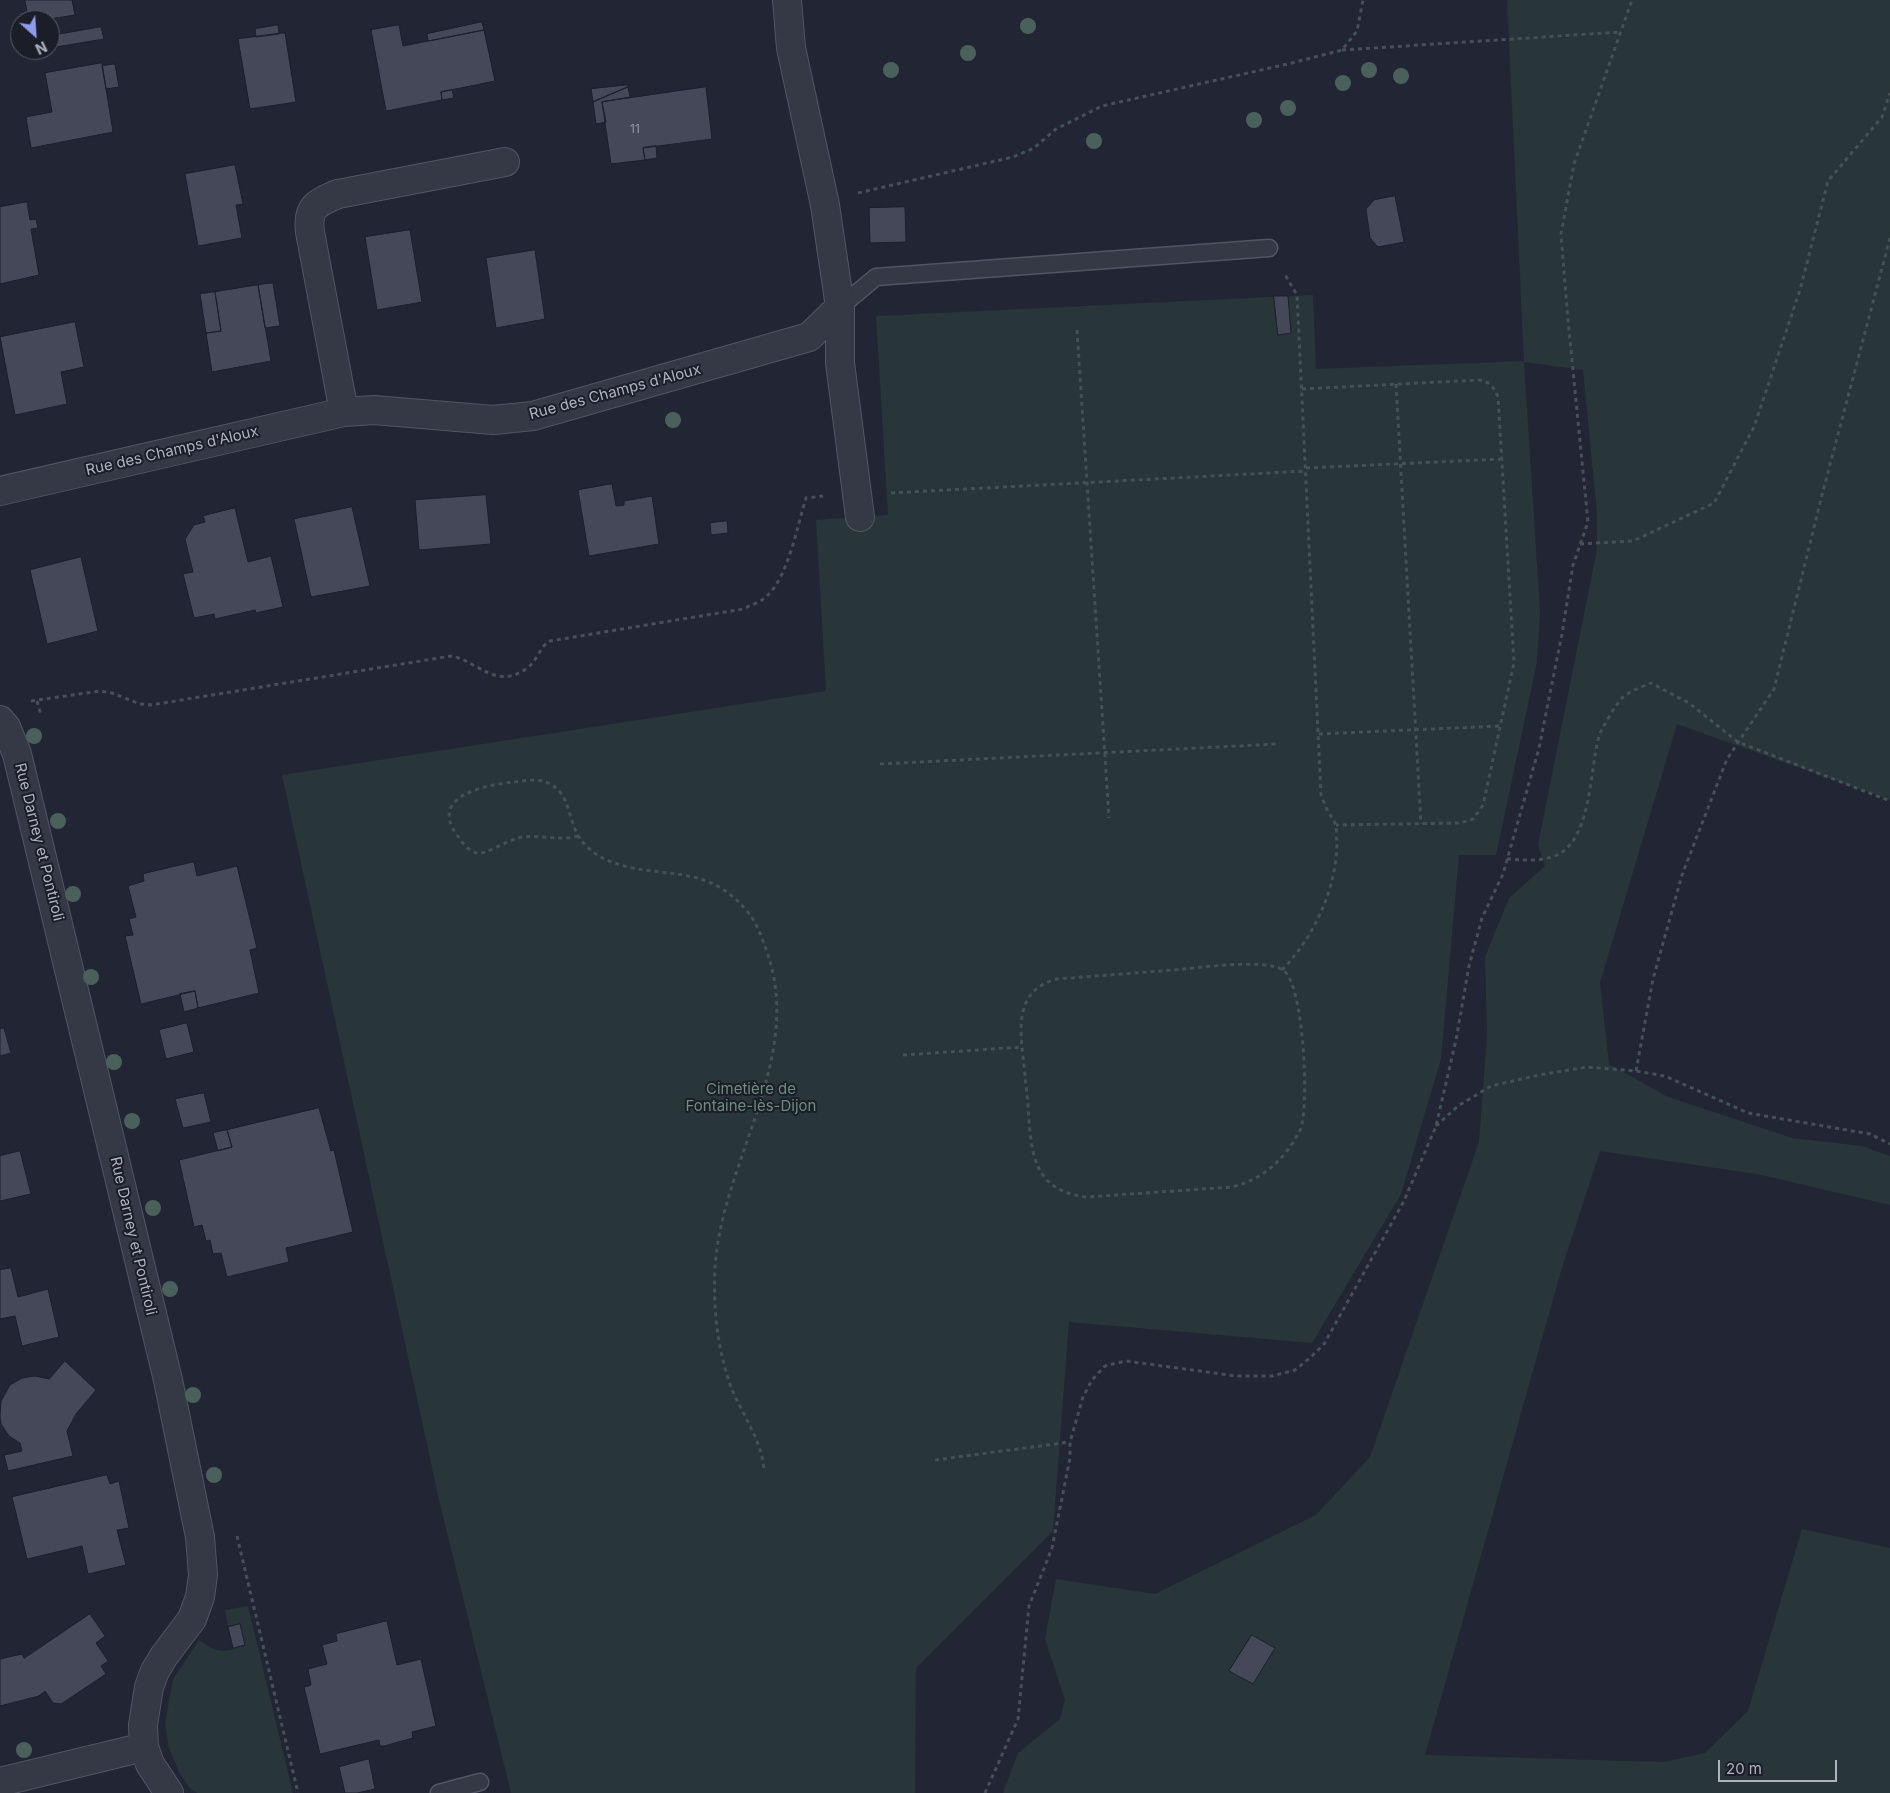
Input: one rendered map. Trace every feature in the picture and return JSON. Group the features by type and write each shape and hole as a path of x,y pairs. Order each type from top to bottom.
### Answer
{"street":[{"path":"787,0 791,48 824,205 840,307 840,362 859,505"},
{"path":"344,412 310,232 308,219 312,208 338,194 505,162"},
{"name":"Rue des Champs d'Aloux","path":"0,490 344,412 374,410 493,420 533,416 809,337 840,307"},
{"name":"Rue Darney et Pontiroli","path":"0,720 6,727 20,763 168,1380 200,1537 203,1575 200,1597 192,1619 155,1671 146,1704 143,1725 144,1747"},
{"path":"0,1782 144,1747 150,1764 169,1793"}],"lane":[{"path":"840,307 876,277 1269,248"},
{"path":"439,1793 480,1782"}],"path":[{"path":"1342,50 1357,31 1362,0"},
{"path":"986,1793 1018,1719 1029,1606 1052,1548 1070,1458 1070,1442 1083,1397 1092,1380 1104,1366 1126,1361 1236,1376 1272,1376 1295,1370 1312,1357 1324,1344 1404,1201 1436,1126 1456,1040 1469,966 1482,918 1504,874 1538,748 1562,634 1573,565 1588,522 1568,320 1562,234 1574,164 1632,0"},
{"path":"850,195 1013,157 1034,148 1056,129 1102,106 1342,50 1621,32"},
{"path":"1580,544 1633,541 1714,503 1754,427 1800,290 1828,181 1882,117 1890,93"},
{"path":"1636,1071 1653,978 1682,875 1727,759 1774,689 1823,491 1890,238"},
{"path":"1269,248 1298,296 1321,795 1336,825 1336,859 1327,896 1304,943 1293,959 1282,970"},
{"path":"1077,330 1109,818"},
{"path":"1302,389 1479,380 1487,381 1498,397 1514,663 1483,805 1473,818 1452,824 1336,825"},
{"path":"1396,384 1421,824"},
{"path":"28,701 100,691 112,693 140,704 151,705 451,656 464,658 480,670 491,675 510,675 524,670 533,663 544,645 550,641 743,608 766,598 776,587 784,569 806,498 859,505 1087,483 1502,459"},
{"path":"1508,859 1537,860 1556,856 1564,851 1575,836 1587,806 1600,735 1621,699 1651,683 1689,703 1738,742 1890,800"},
{"path":"1319,734 1500,726"},
{"path":"880,764 1277,744"},
{"path":"578,836 568,839 538,836 518,837 509,839 489,851 476,852 465,846 453,830 449,822 450,812 454,802 462,795 484,786 518,781 543,780 554,786 563,796 570,810 578,836 590,850 599,856 610,862 640,869 694,876 717,884 746,910 756,924 771,962 776,984 777,1006 772,1053 751,1130 724,1212 715,1265 715,1310 721,1352 731,1386 761,1450 764,1469"},
{"path":"1236,965 1266,965 1282,970 1292,980 1300,1015 1305,1110 1301,1129 1290,1148 1270,1169 1244,1184 1232,1187 1087,1197 1076,1196 1057,1188 1043,1175 1032,1152 1022,1047 1020,1025 1025,1004 1029,995 1037,987 1047,982 1057,979 1236,965"},
{"path":"903,1055 1022,1047"},
{"path":"1436,1126 1458,1106 1491,1086 1587,1067 1636,1071 1665,1076 1748,1113 1870,1134 1890,1144"},
{"path":"935,1460 1070,1442"}],"green space":[{"name":"Cimetière de Fontaine-lès-Dijon","path":"1507,0 1890,0 1890,800 1677,724 1600,983 1609,1064 1668,1097 1792,1138 1862,1146 1890,1156 1890,1205 1757,1174 1600,1151 1561,1271 1425,1755 1664,1762 1705,1753 1748,1711 1802,1529 1890,1548 1890,1793 1003,1793 1018,1753 1060,1719 1065,1700 1045,1639 1056,1579 1155,1594 1316,1515 1370,1457 1479,1142 1487,1035 1485,957 1509,898 1545,866 1538,845 1597,549 1597,513 1583,370 1524,362 1540,611 1537,662 1496,855 1459,855 1441,1059 1401,1194 1312,1343 1069,1322 1053,1531 916,1668 915,1793 511,1793 439,1500 282,775 826,691 816,520 888,515 876,316 1313,295 1316,369 1524,361"},
{"path":"248,1606 293,1793 197,1793 189,1787 179,1772 169,1748 165,1723 173,1679 199,1640 211,1648 221,1651 231,1650 244,1645 240,1624 228,1627 225,1610"}],"building":[{"path":"25,0 72,0 75,15 60,17 60,10 27,10"},
{"path":"482,22 484,30 428,41 427,34"},
{"path":"278,25 279,34 256,37 255,29"},
{"path":"399,25 403,46 484,30 495,81 441,92 442,100 386,111 371,30"},
{"path":"101,27 104,39 60,46 60,34"},
{"path":"285,33 296,102 250,109 238,39"},
{"path":"102,63 113,132 31,148 26,117 52,112 45,73"},
{"path":"115,64 119,87 106,89 102,66"},
{"path":"628,85 628,87 593,102 591,89"},
{"path":"628,87 630,97 602,102 606,122 596,124 593,102"},
{"path":"706,87 712,139 643,148 645,160 611,164 602,102"},
{"path":"452,90 454,98 442,100 441,92"},
{"path":"656,146 657,158 645,160 643,148"},
{"path":"235,165 243,204 236,205 242,238 198,246 185,174"},
{"path":"1395,196 1404,242 1378,247 1370,238 1366,209 1374,200"},
{"path":"27,202 30,220 36,219 38,228 31,229 39,275 0,284 0,207"},
{"path":"905,207 906,242 870,243 869,208"},
{"path":"410,230 422,302 377,310 365,237"},
{"path":"535,250 545,319 496,328 486,258"},
{"path":"273,283 280,326 265,328 258,285"},
{"path":"258,285 271,361 212,372 206,333 221,331 215,292"},
{"path":"215,292 221,331 206,333 200,294"},
{"path":"1274,296 1288,296 1291,333 1278,335"},
{"path":"75,322 84,367 61,372 67,404 15,415 0,337"},
{"path":"612,484 616,506 624,505 624,501 652,496 659,544 589,556 578,490"},
{"path":"486,495 491,544 419,550 415,500"},
{"path":"352,507 370,586 311,597 294,519"},
{"path":"235,508 248,562 271,556 283,607 256,613 255,610 215,619 214,614 194,618 183,574 193,572 185,539 194,525 205,522 203,516"},
{"path":"727,521 728,533 711,535 710,523"},
{"path":"81,557 98,631 47,644 30,570"},
{"path":"194,862 197,876 237,866 257,948 250,950 259,993 198,1008 195,991 141,1004 125,936 133,935 129,919 136,917 128,886 144,881 143,874"},
{"path":"195,991 198,1008 184,1012 180,994"},
{"path":"187,1023 194,1052 166,1059 159,1030"},
{"path":"4,1028 11,1053 0,1056 0,1029"},
{"path":"204,1093 211,1122 183,1128 175,1099"},
{"path":"319,1108 331,1151 334,1150 353,1232 286,1248 289,1262 227,1277 221,1253 213,1254 210,1240 206,1241 202,1225 194,1227 179,1160 232,1147 227,1130"},
{"path":"227,1130 232,1147 218,1151 213,1133"},
{"path":"20,1151 31,1194 0,1201 0,1156"},
{"path":"11,1268 18,1297 48,1289 59,1337 22,1346 15,1316 0,1319 0,1270"},
{"path":"65,1361 96,1390 76,1414 67,1431 73,1456 8,1471 4,1455 22,1451 20,1443 9,1436 1,1424 1,1401 10,1385 22,1378 35,1376 49,1379"},
{"path":"107,1475 110,1484 119,1481 129,1528 117,1530 126,1565 88,1574 82,1546 27,1559 12,1497"},
{"path":"90,1614 105,1636 96,1643 108,1661 101,1666 106,1674 61,1704 53,1703 45,1691 39,1696 0,1706 0,1659 22,1654 24,1658"},
{"path":"387,1621 397,1665 421,1659 436,1726 412,1732 413,1738 384,1746 380,1746 379,1740 320,1754 304,1687 311,1685 308,1669 327,1664 322,1645 337,1641 336,1634"},
{"path":"240,1624 245,1645 233,1648 228,1627"},
{"path":"1252,1635 1275,1648 1253,1684 1229,1671"},
{"path":"369,1759 375,1789 357,1793 345,1793 339,1767"}]}
